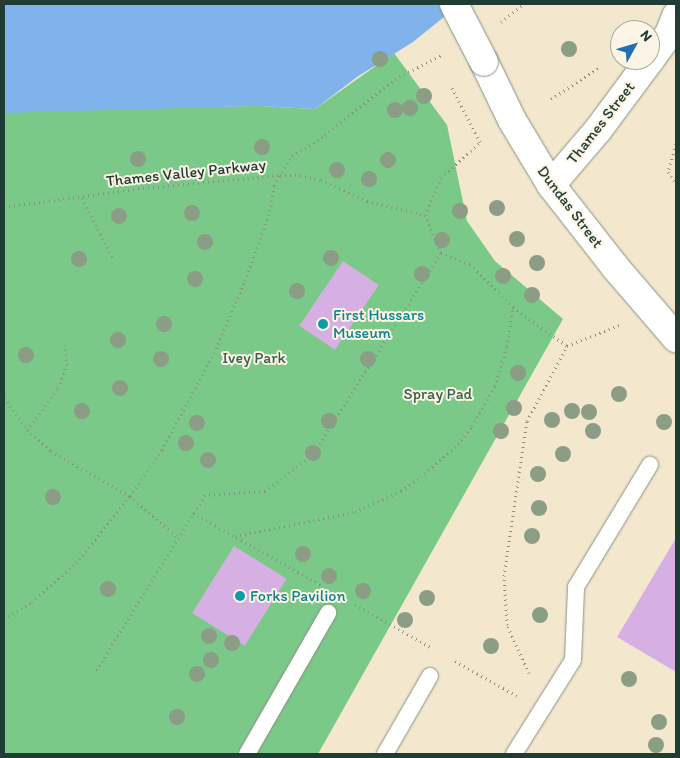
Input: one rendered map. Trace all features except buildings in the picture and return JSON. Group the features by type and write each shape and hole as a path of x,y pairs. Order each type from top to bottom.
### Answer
{"main road":[{"name":"Dundas Street","path":"454,4 512,120 551,185 652,311 676,338"},
{"name":"Thames Street","path":"660,46 670,32 676,16"},
{"name":"Thames Street","path":"551,185 598,130 643,70"}],"lane":[{"path":"514,754 573,660 576,587 650,465"},
{"path":"247,754 328,614"},
{"path":"385,754 430,676"}],"path":[{"path":"499,22 524,4"},
{"name":"Thames Valley Parkway","path":"4,207 82,198 143,188 280,175 292,156 325,135 371,97 395,80 447,51"},
{"path":"551,99 602,66"},
{"path":"452,86 480,142 441,178 425,215 441,253 470,264 513,307 567,346"},
{"path":"676,144 668,172 676,184"},
{"path":"4,619 32,602 76,563 130,496 162,450 214,353 245,281 270,211 274,185 280,175 300,175 321,180 367,201 425,215"},
{"path":"82,198 112,257"},
{"path":"96,671 205,495 266,491 313,454 441,253"},
{"path":"234,536 355,512 401,491 421,477 458,444 472,426 495,386 508,346 513,307"},
{"path":"543,708 507,625 504,576 527,421 567,346 652,311"},
{"path":"27,430 58,388 67,366 65,345"},
{"path":"4,398 27,430 51,450 130,496 178,538"},
{"path":"193,513 323,586"},
{"path":"347,600 433,648"},
{"path":"450,658 543,708"}],"green space":[{"name":"Ivey Park","path":"394,53 447,125 467,221 495,261 563,319 318,754 4,754 4,111 260,106 315,109"}],"water":[{"path":"4,4 460,4 413,42 357,77 315,109 260,106 4,113"}],"place":[{"name":"First Hussars Museum","path":"323,324"},
{"name":"Forks Pavilion","path":"240,596"}],"park label":[{"name":"Spray Pad","path":"438,394"}]}
